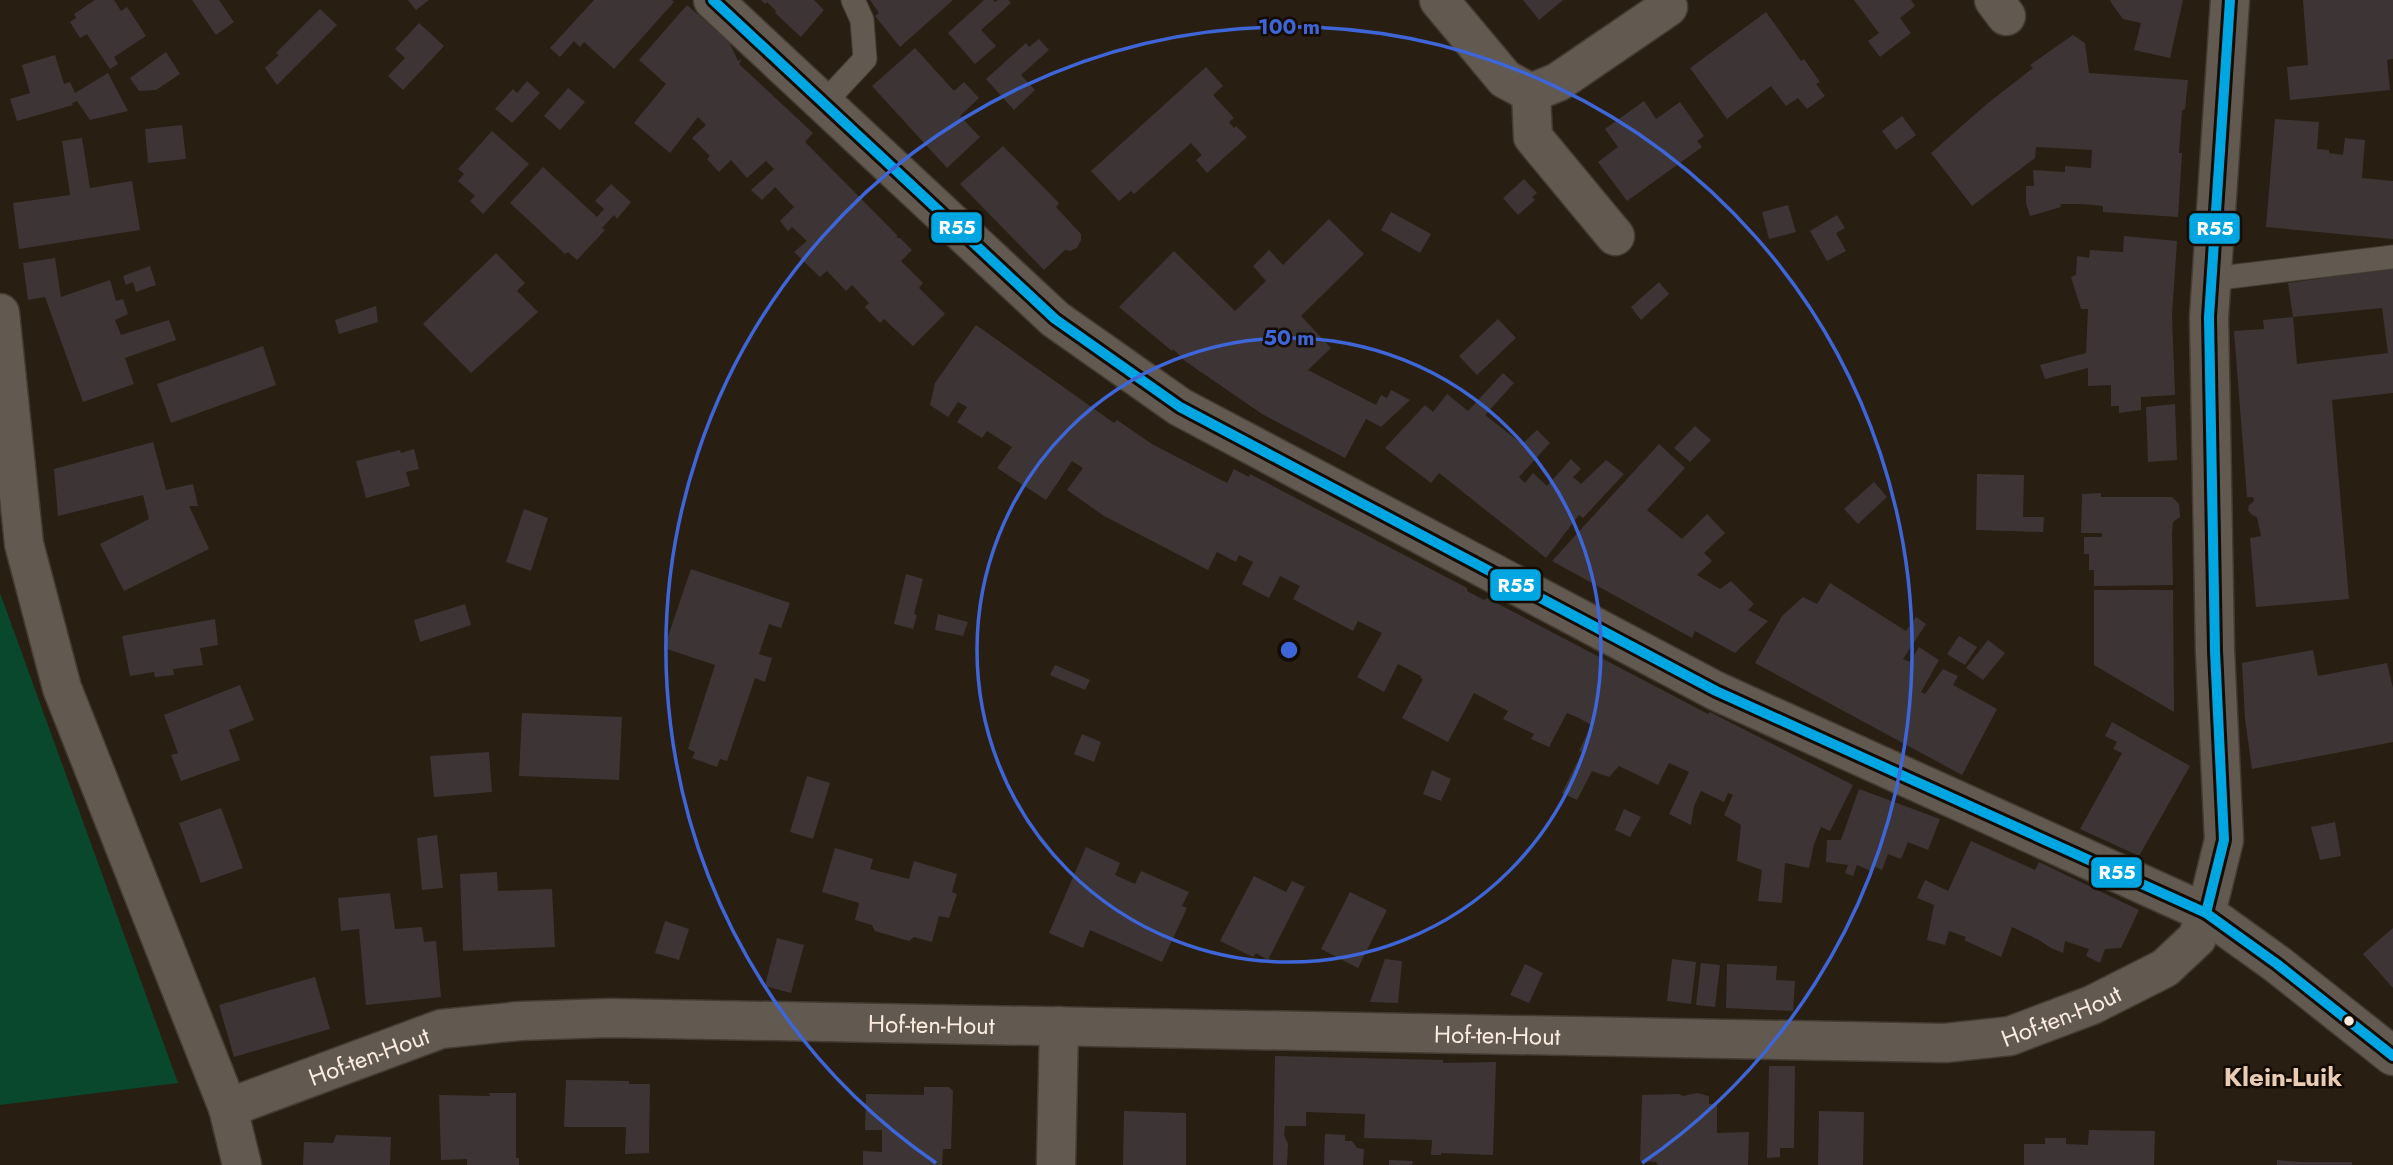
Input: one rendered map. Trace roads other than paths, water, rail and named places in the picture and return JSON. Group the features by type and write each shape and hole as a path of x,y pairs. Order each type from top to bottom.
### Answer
{"street":[{"path":"713,0 1055,320 1180,407 1716,691 2206,913 2277,964 2393,1056"},
{"path":"1439,0 1505,79 1531,93"},
{"name":"Hof-ten-Hout","path":"228,1108 441,1029 520,1021 610,1018 1945,1042 2010,1036 2092,1005 2165,968 2197,938 2224,840 2215,637 2209,317 2230,0"},
{"path":"1531,93 1558,82 1668,7"},
{"path":"1531,93 1533,137 1615,236"},
{"path":"0,313 12,549 62,688 228,1108 242,1165"},
{"path":"1056,1165 1059,1026"}],"lane":[{"path":"824,103 865,59 862,20 853,0"},
{"path":"2212,279 2393,257"}],"district":[{"name":"Klein-Luik","path":"2283,1077"}]}
